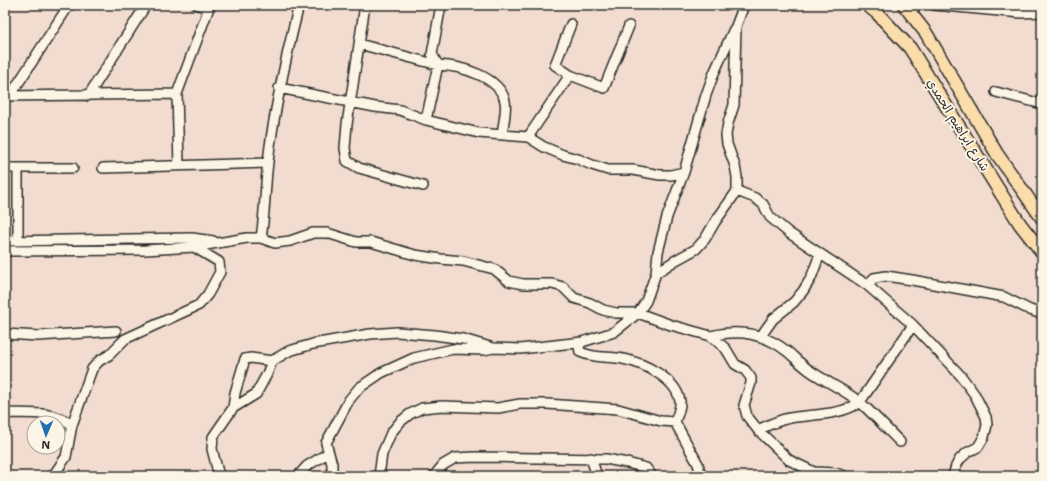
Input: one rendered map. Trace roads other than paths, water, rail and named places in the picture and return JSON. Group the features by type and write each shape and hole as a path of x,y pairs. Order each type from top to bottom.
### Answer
{"main road":[{"name":"شارع ابراهيم الحمدي","path":"868,5 877,12 910,48 1020,224 1042,252"},
{"name":"شارع ابراهيم الحمدي","path":"906,7 926,33 997,154 1041,216"},
{"path":"1020,224 1041,216"}],"street":[{"path":"8,96 69,5"},
{"path":"88,96 146,5"},
{"path":"180,165 177,94 210,6 198,5"},
{"path":"261,238 264,219 268,163 279,88 299,5"},
{"path":"365,5 347,124 345,148 348,161 359,168 423,186"},
{"path":"426,120 438,65 432,54 441,5"},
{"path":"219,476 212,449 213,437 233,408 256,394 272,361 289,351 313,344 370,334 397,332 449,337 493,348 520,349 582,342 614,332 638,313 646,301 656,273 658,252 662,235 684,172 706,96 714,73 744,5"},
{"path":"906,7 920,5"},
{"path":"934,5 1021,13 1042,12"},
{"path":"571,24 555,65 570,74 604,88 629,26"},
{"path":"656,273 696,249 705,239 737,191 735,166 727,144 726,135 734,105 736,26"},
{"path":"359,44 438,65 452,66 483,76 498,89 505,101 505,115 502,134"},
{"path":"528,137 570,74"},
{"path":"279,88 351,101 375,107 400,110 426,120 479,134 502,134 528,137 544,147 563,155 578,159 592,166 608,170 633,170 660,175 671,175 684,172"},
{"path":"996,92 1042,104"},
{"path":"8,96 177,94"},
{"path":"103,168 268,163"},
{"path":"5,168 73,168"},
{"path":"18,168 18,241"},
{"path":"737,191 755,198 763,204 770,217 789,233 867,285 913,325 961,376 975,395 986,417 987,425 984,437 978,447 968,452 960,459 953,476"},
{"path":"5,241 222,243 247,238 261,238 275,243 290,241 313,233 327,233 356,242 371,242 415,255 463,261 494,269 509,281 523,284 552,284 563,287 574,298 590,303 603,310 616,313 638,313 711,336 726,349 735,364 745,370 751,378 752,384 744,405 748,416 758,430 789,460 814,472 836,473 844,476"},
{"path":"5,251 145,250 193,243 220,262 220,272 208,294 199,305 125,339 109,355 99,361 92,369 72,425 66,457 53,476"},
{"path":"761,336 773,319 794,302 803,291 811,278 820,254"},
{"path":"867,285 874,278 886,276 912,280 1004,297 1030,310 1042,314"},
{"path":"758,430 774,422 789,418 842,412 853,408 860,402 913,325"},
{"path":"5,334 38,336 116,331"},
{"path":"711,336 740,332 761,336 787,351 808,370 860,402 900,442"},
{"path":"582,342 579,346 580,352 590,356 622,358 646,366 668,380 680,401 675,422 698,464 701,476"},
{"path":"332,476 332,464 326,443 349,400 359,388 381,372 414,358 453,349 484,350 493,348"},
{"path":"233,408 235,393 246,359 251,358 272,361"},
{"path":"379,476 382,454 391,433 400,422 410,414 422,408 442,406 498,408 520,404 547,404 618,409 650,418 675,422"},
{"path":"5,413 52,415 64,419 72,425"},
{"path":"298,476 308,466 328,453"},
{"path":"434,476 443,465 455,458 591,458 627,462 646,468 652,476"},
{"path":"591,458 598,476"}]}
